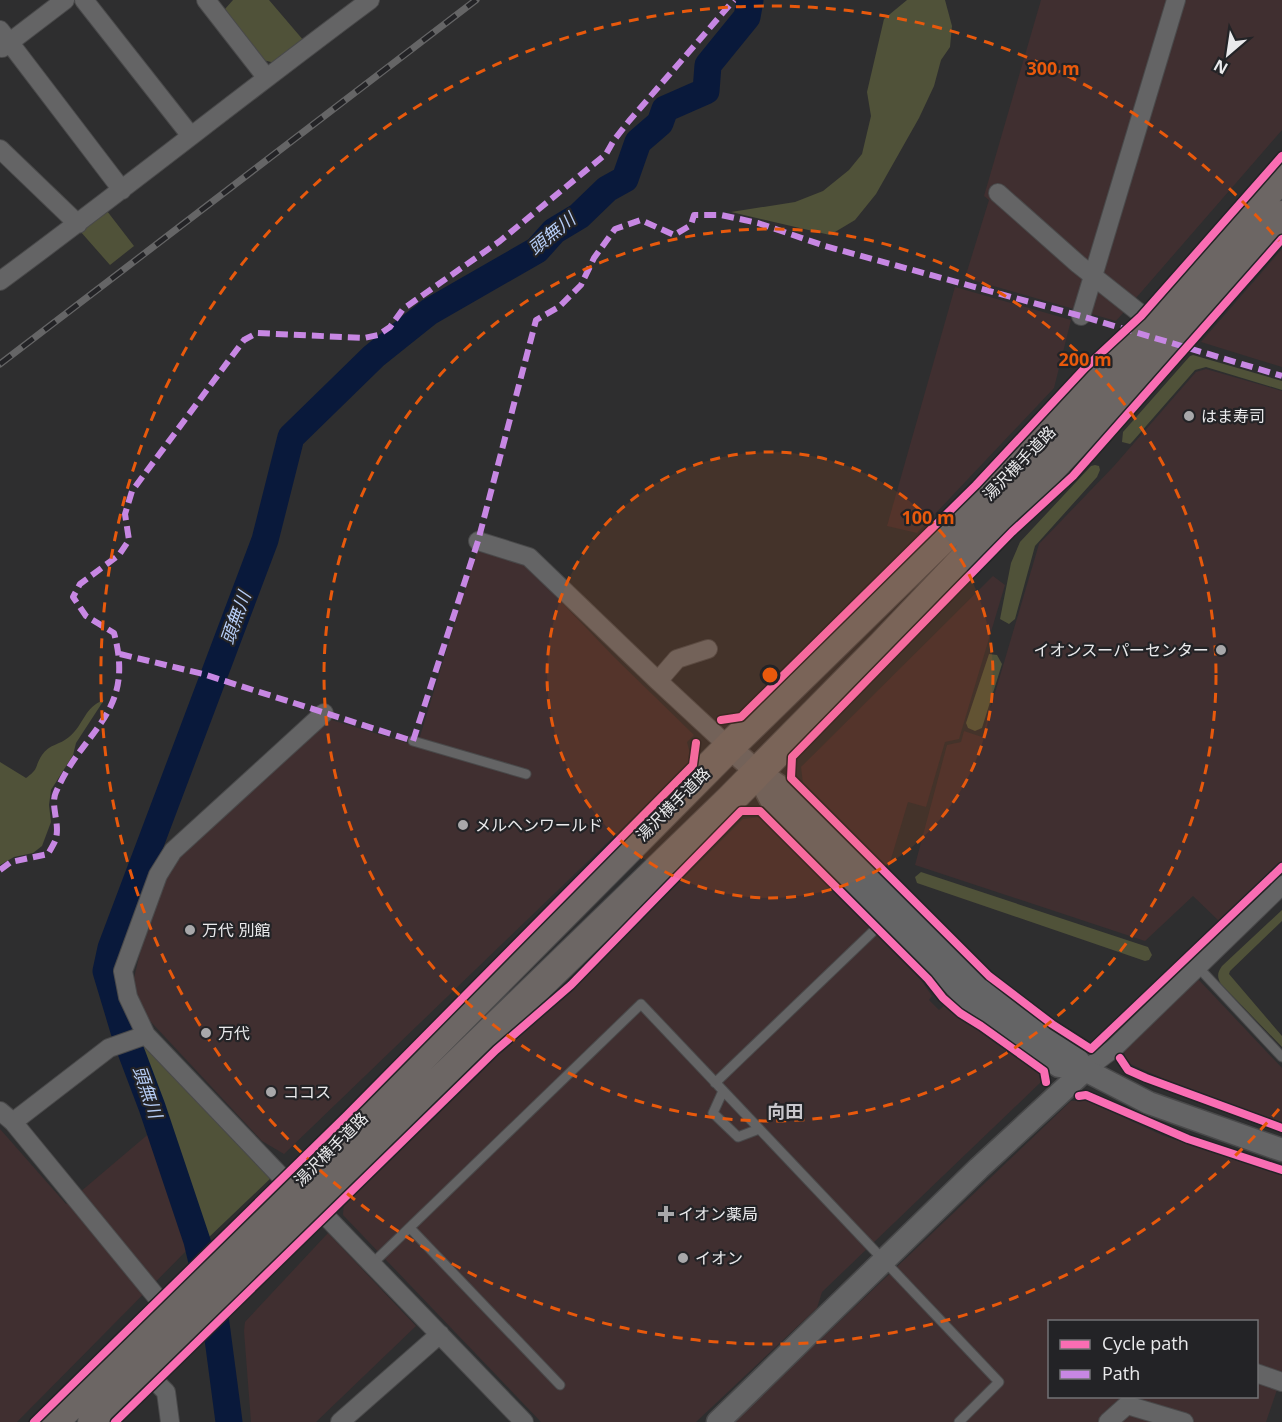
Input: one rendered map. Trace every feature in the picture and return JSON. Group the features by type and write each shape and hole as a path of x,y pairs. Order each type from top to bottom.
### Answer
{"highway":[{"name":"湯沢横手道路","path":"53,1422 228,1269 303,1196 729,747 1065,416 1282,176"},
{"name":"湯沢横手道路","path":"303,1196 556,971 730,800 1021,501 1170,343 1282,216"},
{"name":"湯沢横手道路","path":"93,1422 145,1371 182,1310"}],"street":[{"path":"65,0 3,40 122,190"},
{"path":"84,0 191,136"},
{"path":"206,0 266,77"},
{"path":"0,281 370,0"},
{"path":"1081,316 1176,0"},
{"path":"4,159 78,224"},
{"path":"998,193 1093,276 1152,322"},
{"path":"478,541 529,557 729,747 756,771 782,788 967,974 990,994 1072,1052 1085,1070"},
{"path":"658,681 677,659 708,649"},
{"path":"324,713 174,851 158,875 123,971 128,997 141,1036 373,1263 524,1422"},
{"path":"756,771 771,800 978,1009 1059,1066 1085,1070 1149,1103 1282,1150"},
{"path":"718,1422 883,1261 1085,1070 1113,1049 1282,885"},
{"path":"141,1036 108,1048 7,1116 182,1310"},
{"path":"340,1422 440,1334"},
{"path":"145,1371 166,1392 165,1419"},
{"path":"1258,1374 1282,1382"},
{"path":"1108,1422 1131,1401 1184,1422"}],"lane":[{"path":"413,741 526,774"},
{"path":"715,1083 888,918"},
{"path":"1198,967 1282,1057"},
{"path":"373,1263 641,1004 999,1382 959,1422"},
{"path":"723,1091 713,1113 738,1137 759,1129"},
{"path":"410,1228 560,1385"}],"shaded area":[{"path":"1041,0 1282,0 1282,130 1116,321 965,278 989,200 984,196"},
{"path":"1282,249 1282,367 1201,342"},
{"path":"955,287 1071,320 1054,388 917,533 887,526"},
{"path":"1206,369 1282,391 1282,861 1219,921 1193,896 1145,941 915,865 947,745 961,742 964,731 982,737 1039,544 1114,466 1196,372"},
{"path":"477,551 525,564 614,657 694,735 687,742 692,761 284,1154 262,1141 138,1008 133,982 146,928 168,866 325,718 417,746"},
{"path":"993,576 1005,585 959,739 945,742 926,807 908,802 888,869 803,784 801,767"},
{"path":"760,817 921,980 932,996 929,1000 939,1010 944,1006 1041,1073 1041,1082 822,1292 817,1308 696,1422 541,1422 343,1215 344,1201 610,951 743,819"},
{"path":"1198,979 1282,1068 1282,1122 1191,1091 1126,1062 1124,1051"},
{"path":"1085,1100 1164,1136 1282,1175 1282,1375 1266,1422 734,1422 1071,1101"},
{"path":"0,1129 66,1204 152,1131 190,1247 17,1422 0,1422"},
{"path":"328,1233 416,1326 316,1422 251,1422 245,1322"}],"green space":[{"path":"233,0 269,0 304,41 275,63 263,60 225,9"},
{"path":"907,0 945,0 952,26 950,47 941,60 934,86 919,118 876,194 855,220 830,235 731,212 795,202 823,191 849,170 862,154 871,116 867,92 884,19"},
{"path":"107,211 134,246 110,265 80,231"},
{"path":"1193,355 1282,381 1282,390 1206,367 1195,370 1130,444 1122,442 1123,432"},
{"path":"1091,466 1099,466 1100,470 1097,477 1035,546 1015,619 1009,624 1000,619 1011,563 1020,542"},
{"path":"989,654 997,655 1002,664 982,728 975,731 968,728 966,723"},
{"path":"104,700 76,743 73,755 51,790 49,805 51,822 42,846 33,853 14,857 0,865 0,762 26,778 35,769 45,751 69,737 92,707"},
{"path":"921,872 1148,947 1152,955 1149,960 1145,961 917,883 915,877"},
{"path":"1282,910 1282,921 1229,974 1282,1036 1282,1047 1221,984 1218,975 1222,966"},
{"path":"146,1044 273,1176 207,1239 140,1049"}],"waterway":[{"name":"頭無川","path":"229,1422 215,1316 197,1241 127,1041 106,971 111,948 265,540 291,437 374,356 429,312 537,250 554,231 579,216 607,189 625,179 638,142 660,123 665,109 706,91 708,65 747,17 750,0"}],"railway":[{"path":"0,364 476,0"}],"marked path":[{"path":"0,870 11,862 48,854 55,842 57,832 54,803 56,792 67,770 103,719 118,683 119,661 114,633 86,616 73,597 80,584 119,555 129,540 125,514 132,491 244,340 257,333 364,338 378,335 390,327 403,309 500,241 606,154 629,121 734,0"},
{"path":"120,654 203,674 413,741 478,541 536,320 559,307 581,285 594,258 615,229 641,220 674,235 691,225 694,215 721,215 758,223 825,246 1081,316 1282,376"}],"cycle path":[{"path":"721,720 741,717 976,485 1085,368 1141,316 1282,156"},
{"path":"1282,239 1073,476 1012,532 792,757 791,778 989,976 1052,1024 1091,1049 1282,867"},
{"path":"34,1422 347,1115 693,765 696,743"},
{"path":"115,1422 496,1050 571,985 741,811 760,811 928,979 943,998 960,1013 1044,1071 1046,1082"},
{"path":"1120,1058 1128,1070 1146,1078 1282,1128"},
{"path":"1079,1096 1086,1095 1188,1139 1282,1170"}],"place":[{"name":"はま寿司","path":"1189,416"},
{"name":"イオンスーパーセンター","path":"1221,650"},
{"name":"メルヘンワールド","path":"463,825"},
{"name":"万代 別館","path":"190,930"},
{"name":"万代","path":"206,1033"},
{"name":"ココス","path":"271,1092"},
{"name":"イオン薬局","path":"666,1214"},
{"name":"イオン","path":"683,1258"}],"district":[{"name":"向田","path":"785,1112"}]}
